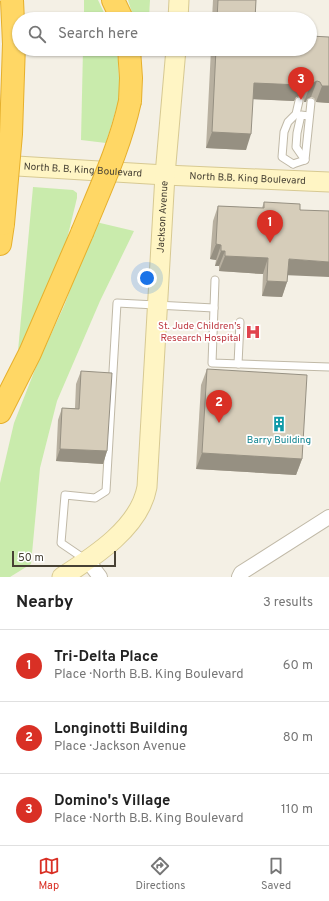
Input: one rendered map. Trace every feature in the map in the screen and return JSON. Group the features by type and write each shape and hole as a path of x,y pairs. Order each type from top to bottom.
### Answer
{"highway":[{"path":"12,0 13,12"},
{"path":"113,0 119,12"},
{"path":"1,234 11,134 14,56"},
{"path":"0,412 30,353 118,146 125,126 130,101 131,78 129,56"}],"street":[{"path":"178,12 179,0"},
{"name":"Jackson Avenue","path":"62,577 88,561 112,541 129,524 142,506 145,497 147,487 165,175 175,56"},
{"name":"North B. B. King Boulevard","path":"0,165 165,175"},
{"name":"North B.B. King Boulevard","path":"165,175 292,172 329,182"},
{"path":"239,577 241,573 329,517"},
{"path":"88,561 100,577"}],"lane":[{"path":"299,101 296,147 305,160"},
{"path":"309,116 299,115 288,122 284,132 282,157 292,172 305,160 309,116 310,102"},
{"path":"215,280 212,363 329,367"},
{"path":"88,561 61,543 65,496 95,498 106,491 117,303 214,308"},
{"path":"238,364 240,322"}],"green space":[{"path":"84,0 98,0 104,12 84,12"},
{"path":"128,0 150,0 149,12 132,12"},
{"path":"83,56 117,56 120,96 106,143 81,140"},
{"path":"33,187 73,190 77,193 77,198 67,239 53,277 18,351"},
{"path":"96,222 134,231 100,301 57,401 40,468 31,564 10,577 0,577 0,483 14,423 36,367 64,306"}],"building":[{"path":"218,0 256,0 255,12 217,12"},
{"path":"317,36 329,37 329,86 322,86 320,82 317,81 310,86 306,80 301,81 300,85 254,83 251,134 212,132 216,56 317,56"},
{"path":"264,202 300,204 300,210 329,211 329,262 289,259 287,282 267,281 268,258 225,256 225,251 221,251 221,245 216,244 218,206 264,208"},
{"path":"207,369 307,375 302,459 202,453"},
{"path":"81,371 112,373 107,451 60,449 62,408 79,409"}],"place":[{"name":"Domino's Village","path":"301,100"},
{"name":"Tri-Delta Place","path":"270,243"},
{"name":"St. Jude Children's Research Hospital","path":"253,332"},
{"name":"Longinotti Building","path":"219,423"},
{"name":"Barry Building","path":"279,424"}]}
